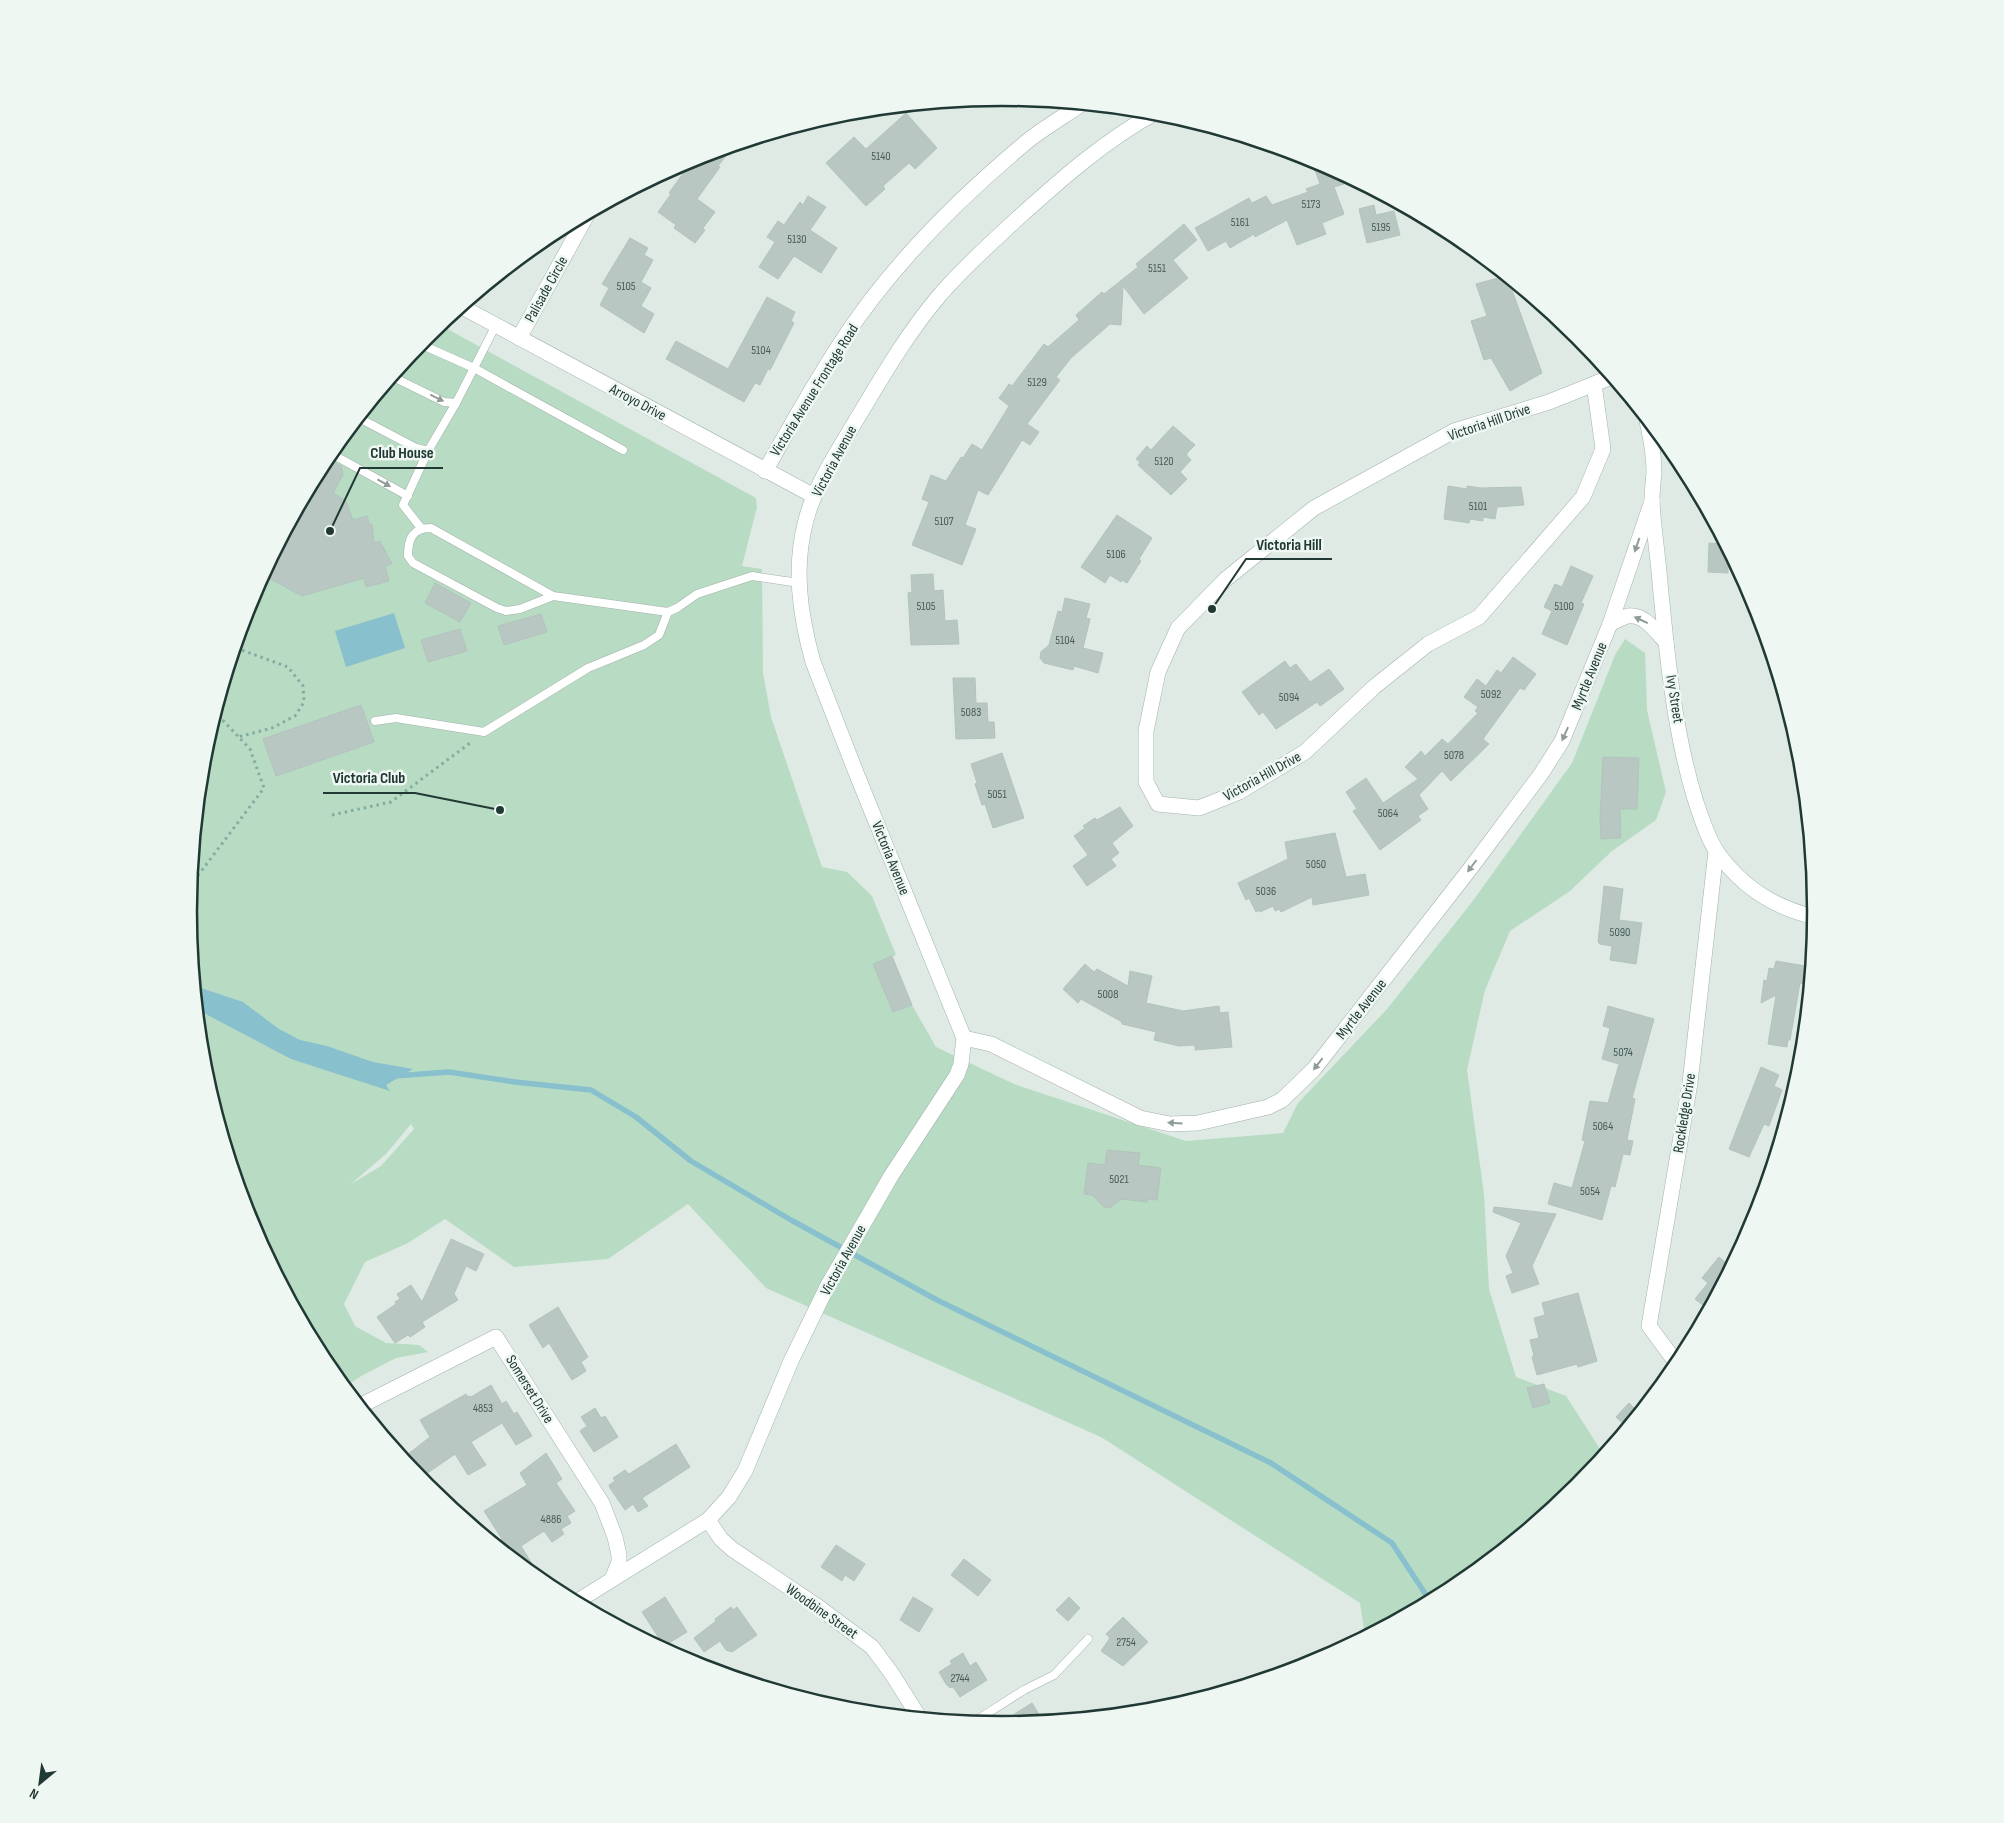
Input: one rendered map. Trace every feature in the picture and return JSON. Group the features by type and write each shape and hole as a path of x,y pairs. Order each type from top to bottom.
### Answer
{"street":[{"name":"Victoria Avenue Frontage Road","path":"765,470 838,346 872,299 908,256 962,199 1032,138 1073,110"},
{"name":"Victoria Avenue","path":"582,1598 708,1520 729,1497 745,1471 791,1361 828,1287 891,1176 957,1075 962,1064 964,1038 813,662 802,615 799,560 802,536 814,496 832,461 906,339 939,296 975,258 1072,170 1145,120"},
{"name":"Palisade Circle","path":"519,338 581,225"},
{"name":"Arroyo Drive","path":"467,310 814,496"},
{"name":"Victoria Hill Drive","path":"1594,384 1603,449 1583,497 1479,617 1428,644 1374,687 1304,752 1239,792 1199,808 1158,804 1146,782 1146,731 1158,672 1178,628 1226,579 1314,508 1454,431 1549,402 1605,379"},
{"name":"Ivy Street","path":"1649,432 1654,472 1652,499 1666,642 1680,736 1690,783 1702,821 1716,851 1740,878 1756,892 1781,907 1807,914"},
{"name":"Myrtle Avenue","path":"964,1038 991,1044 1111,1105 1148,1119 1170,1124 1198,1124 1268,1107 1282,1100 1314,1069 1470,869 1541,774 1562,741 1610,624 1652,499"},
{"name":"Myrtle Avenue","path":"1610,624 1627,616 1638,617 1648,623 1666,642"},
{"name":"Rockledge Drive","path":"1673,1358 1649,1326 1690,1083 1716,851"},
{"name":"Somerset Drive","path":"364,1404 496,1336 602,1503 615,1537 619,1562 612,1579"},
{"name":"Woodbine Street","path":"708,1520 721,1539 732,1549 817,1606 872,1647 916,1712"}],"lane":[{"path":"421,528 403,505 428,451 456,403 496,325"},
{"path":"428,348 474,368 623,450"},
{"path":"399,379 444,402 456,403"},
{"path":"364,420 416,448 428,451"},
{"path":"337,457 408,496"},
{"path":"553,596 520,609 506,611 497,608 413,563 408,556 410,539 415,531 421,528 431,528 553,596 668,612 697,594 752,576 799,583"},
{"path":"376,721 396,718 484,732 588,668 644,645 660,635 668,612"},
{"path":"981,1716 1024,1690 1054,1675 1088,1639"}],"path":[{"path":"238,737 272,728 295,716 304,702 303,686 288,667 240,650"},
{"path":"198,876 264,788 250,750 220,718"},
{"path":"332,814 391,802 484,732"}],"green space":[{"path":"447,329 756,498 757,507 742,566 762,569 763,673 771,717 822,867 847,872 872,896 896,955 873,964 893,1012 912,1005 936,1047 1014,1084 1186,1141 1283,1133 1298,1103 1387,1009 1472,902 1572,763 1615,655 1625,639 1645,653 1647,710 1666,792 1656,820 1612,851 1570,891 1510,931 1485,990 1467,1070 1484,1194 1489,1289 1516,1377 1566,1396 1600,1449 1571,1481 1533,1517 1492,1550 1449,1581 1405,1609 1364,1631 1360,1603 1101,1437 766,1288 688,1204 608,1259 514,1267 445,1219 408,1243 365,1262 344,1304 355,1326 386,1343 419,1345 428,1352 396,1358 350,1383 332,1359 280,1268 258,1220 239,1170 224,1120 212,1069 198,964 198,859 204,806 212,754 224,703 239,653 258,603 280,555 332,464 363,421 397,381","holes":["411,1124 414,1129 381,1166 351,1184 387,1153"]}],"water":[{"path":"394,613 405,648 346,667 335,631"},
{"path":"201,988 243,1002 279,1029 300,1040 327,1046 373,1062 413,1069 386,1085 390,1091 291,1059 204,1013"}],"building":[{"path":"906,113 937,148 915,169 909,163 883,186 885,189 866,206 826,163 854,137 866,149"},
{"path":"726,155 697,199 715,212 695,243 674,228 676,225 658,212 671,194 669,193 684,173"},
{"path":"1315,170 1343,183 1334,187 1344,214 1322,223 1326,234 1297,245 1287,220 1255,237 1254,234 1230,248 1226,241 1208,251 1195,228 1249,198 1252,203 1266,196 1272,205 1308,192 1306,189 1320,184"},
{"path":"808,196 826,207 810,230 837,248 821,273 794,256 778,279 759,267 775,242 767,237 778,221 784,225 800,202 803,205"},
{"path":"1374,205 1376,215 1394,211 1400,235 1367,243 1359,209"},
{"path":"1184,224 1197,240 1173,260 1188,278 1144,314 1123,286 1121,325 1110,324 1071,358 1056,377 1060,380 1027,424 1039,432 1030,445 1022,440 988,495 978,490 965,525 976,529 962,565 912,545 929,502 922,499 931,475 946,481 961,457 963,458 972,444 982,450 1009,406 999,398 1009,384 1012,386 1044,344 1048,347 1079,320 1076,315 1102,292 1104,294 1138,267 1136,264"},
{"path":"630,238 648,248 644,255 653,260 641,282 651,288 641,306 654,314 644,333 600,305 609,288 602,284"},
{"path":"1498,278 1512,289 1542,373 1510,391 1491,358 1484,360 1471,321 1487,316 1476,284"},
{"path":"767,297 795,312 791,321 794,323 770,370 768,369 760,385 755,383 744,402 666,359 676,341 728,369"},
{"path":"1173,426 1195,445 1187,453 1191,460 1180,472 1187,479 1171,495 1138,465 1140,462 1136,459 1147,446 1151,450"},
{"path":"334,462 341,466 343,475 333,493 346,501 353,520 367,516 370,525 372,524 374,543 380,541 392,564 385,566 389,581 366,587 364,578 302,596 269,578 305,509"},
{"path":"1448,486 1467,489 1467,486 1481,488 1521,487 1524,505 1497,507 1495,519 1483,517 1483,521 1470,519 1469,523 1444,519"},
{"path":"1117,515 1152,538 1139,559 1141,561 1127,583 1122,580 1121,582 1110,575 1105,583 1081,567"},
{"path":"1709,543 1718,544 1728,564 1728,573 1708,572"},
{"path":"1571,566 1593,576 1581,603 1584,604 1567,645 1542,634 1552,611 1544,607 1555,584 1562,587"},
{"path":"933,574 934,591 943,590 945,621 957,620 959,644 911,645 908,593 912,592 911,575"},
{"path":"435,583 471,603 460,622 425,603"},
{"path":"1065,598 1090,604 1086,618 1090,619 1083,648 1103,653 1098,673 1074,666 1073,670 1044,663 1040,658 1041,652 1049,645 1058,611 1062,612"},
{"path":"541,614 547,632 504,645 498,626"},
{"path":"460,629 467,651 428,662 421,640"},
{"path":"1513,657 1536,674 1524,690 1520,688 1483,739 1489,744 1451,781 1442,771 1419,795 1428,809 1418,816 1421,820 1380,850 1353,811 1357,809 1346,792 1366,778 1383,803 1418,779 1405,767 1421,751 1425,756 1442,739 1448,744 1478,713 1475,711 1478,707 1464,697 1477,679 1486,686 1497,670 1501,673"},
{"path":"1285,661 1290,668 1296,664 1310,682 1329,669 1344,689 1320,706 1317,702 1276,729 1263,712 1259,715 1242,692"},
{"path":"953,678 975,678 976,703 987,703 988,722 994,722 995,738 956,739"},
{"path":"361,705 374,742 276,776 263,739"},
{"path":"1002,753 1024,818 993,828 985,804 982,805 971,764"},
{"path":"1603,757 1639,758 1637,809 1620,809 1621,838 1601,839"},
{"path":"1120,807 1133,826 1112,843 1119,853 1111,859 1116,866 1087,886 1073,866 1088,855 1074,836 1085,828 1083,826 1095,818 1097,820"},
{"path":"1335,833 1346,877 1365,874 1369,895 1313,905 1312,897 1281,912 1279,909 1275,911 1273,906 1256,912 1249,898 1246,900 1238,883 1288,859 1285,842"},
{"path":"1604,886 1623,889 1619,920 1642,923 1636,964 1610,960 1612,946 1598,942"},
{"path":"892,956 912,1005 893,1012 873,964"},
{"path":"1776,961 1806,966 1804,983 1800,983 1790,1040 1788,1040 1787,1047 1768,1044 1776,995 1761,1003 1764,980 1767,981 1769,968 1774,969"},
{"path":"1085,964 1094,972 1097,969 1128,986 1130,971 1152,976 1146,1003 1183,1011 1219,1006 1220,1013 1228,1012 1232,1047 1195,1050 1195,1045 1179,1046 1154,1040 1156,1032 1122,1024 1122,1022 1081,999 1078,1003 1063,989"},
{"path":"1608,1006 1654,1019 1632,1098 1635,1099 1627,1140 1633,1141 1630,1155 1623,1154 1615,1187 1611,1186 1602,1220 1548,1204 1554,1183 1572,1188 1585,1141 1582,1140 1590,1101 1608,1103 1619,1064 1602,1059 1610,1028 1603,1026"},
{"path":"1761,1067 1779,1075 1774,1086 1782,1090 1769,1126 1764,1124 1749,1157 1729,1149"},
{"path":"1107,1150 1140,1153 1138,1165 1161,1168 1157,1200 1147,1199 1147,1202 1121,1199 1110,1208 1104,1207 1092,1195 1084,1194 1088,1163 1105,1165"},
{"path":"1494,1207 1556,1214 1532,1266 1539,1284 1512,1293 1506,1276 1513,1273 1506,1256 1521,1223 1493,1212"},
{"path":"451,1239 484,1254 476,1271 466,1266 454,1294 458,1300 422,1322 425,1327 410,1337 408,1335 395,1343 377,1317 396,1304 395,1302 400,1299 397,1294 411,1285 422,1302"},
{"path":"1719,1257 1726,1263 1704,1306 1695,1299 1708,1283 1702,1278"},
{"path":"1578,1293 1597,1361 1578,1367 1577,1364 1537,1375 1530,1340 1539,1338 1534,1318 1545,1315 1542,1303"},
{"path":"558,1307 588,1357 581,1362 586,1371 572,1380 549,1343 543,1348 529,1325"},
{"path":"1544,1384 1550,1403 1533,1408 1527,1388"},
{"path":"491,1385 502,1404 506,1401 514,1414 517,1412 532,1436 516,1445 502,1423 471,1442 486,1465 468,1475 455,1454 426,1474 408,1454 430,1437 420,1420 466,1394 468,1397"},
{"path":"1629,1403 1635,1409 1623,1423 1616,1417"},
{"path":"595,1408 601,1418 605,1416 618,1437 594,1452 580,1431 587,1426 581,1417"},
{"path":"676,1444 690,1467 642,1498 648,1506 638,1512 633,1504 625,1510 610,1488 609,1485 615,1481 613,1478 625,1470 629,1474"},
{"path":"546,1453 562,1479 556,1483 575,1511 567,1516 571,1523 561,1529 564,1534 552,1542 544,1531 521,1546 533,1565 500,1540 502,1539 484,1511 527,1485 520,1473"},
{"path":"836,1545 865,1564 854,1581 845,1575 842,1581 821,1567"},
{"path":"964,1559 991,1580 978,1596 951,1575"},
{"path":"665,1597 687,1632 668,1644 660,1640 642,1612"},
{"path":"913,1597 933,1609 919,1632 900,1620"},
{"path":"1069,1597 1080,1608 1068,1621 1056,1610"},
{"path":"731,1607 733,1610 737,1607 757,1635 732,1652 726,1650 720,1641 704,1652 694,1638"},
{"path":"1123,1617 1148,1642 1123,1666 1101,1651 1110,1638 1106,1634"},
{"path":"963,1653 970,1666 976,1662 987,1680 960,1697 953,1687 950,1688 946,1684 939,1672 952,1664 950,1661"},
{"path":"1032,1703 1040,1716 1010,1717"}],"waterway":[{"path":"394,1076 449,1072 515,1082 591,1090 636,1117 691,1161 791,1220 937,1300 1271,1463 1392,1543 1426,1595"}],"place":[{"name":"Club House","path":"330,531"},
{"name":"Victoria Hill","path":"1212,609"},
{"name":"Victoria Club","path":"500,810"}]}
